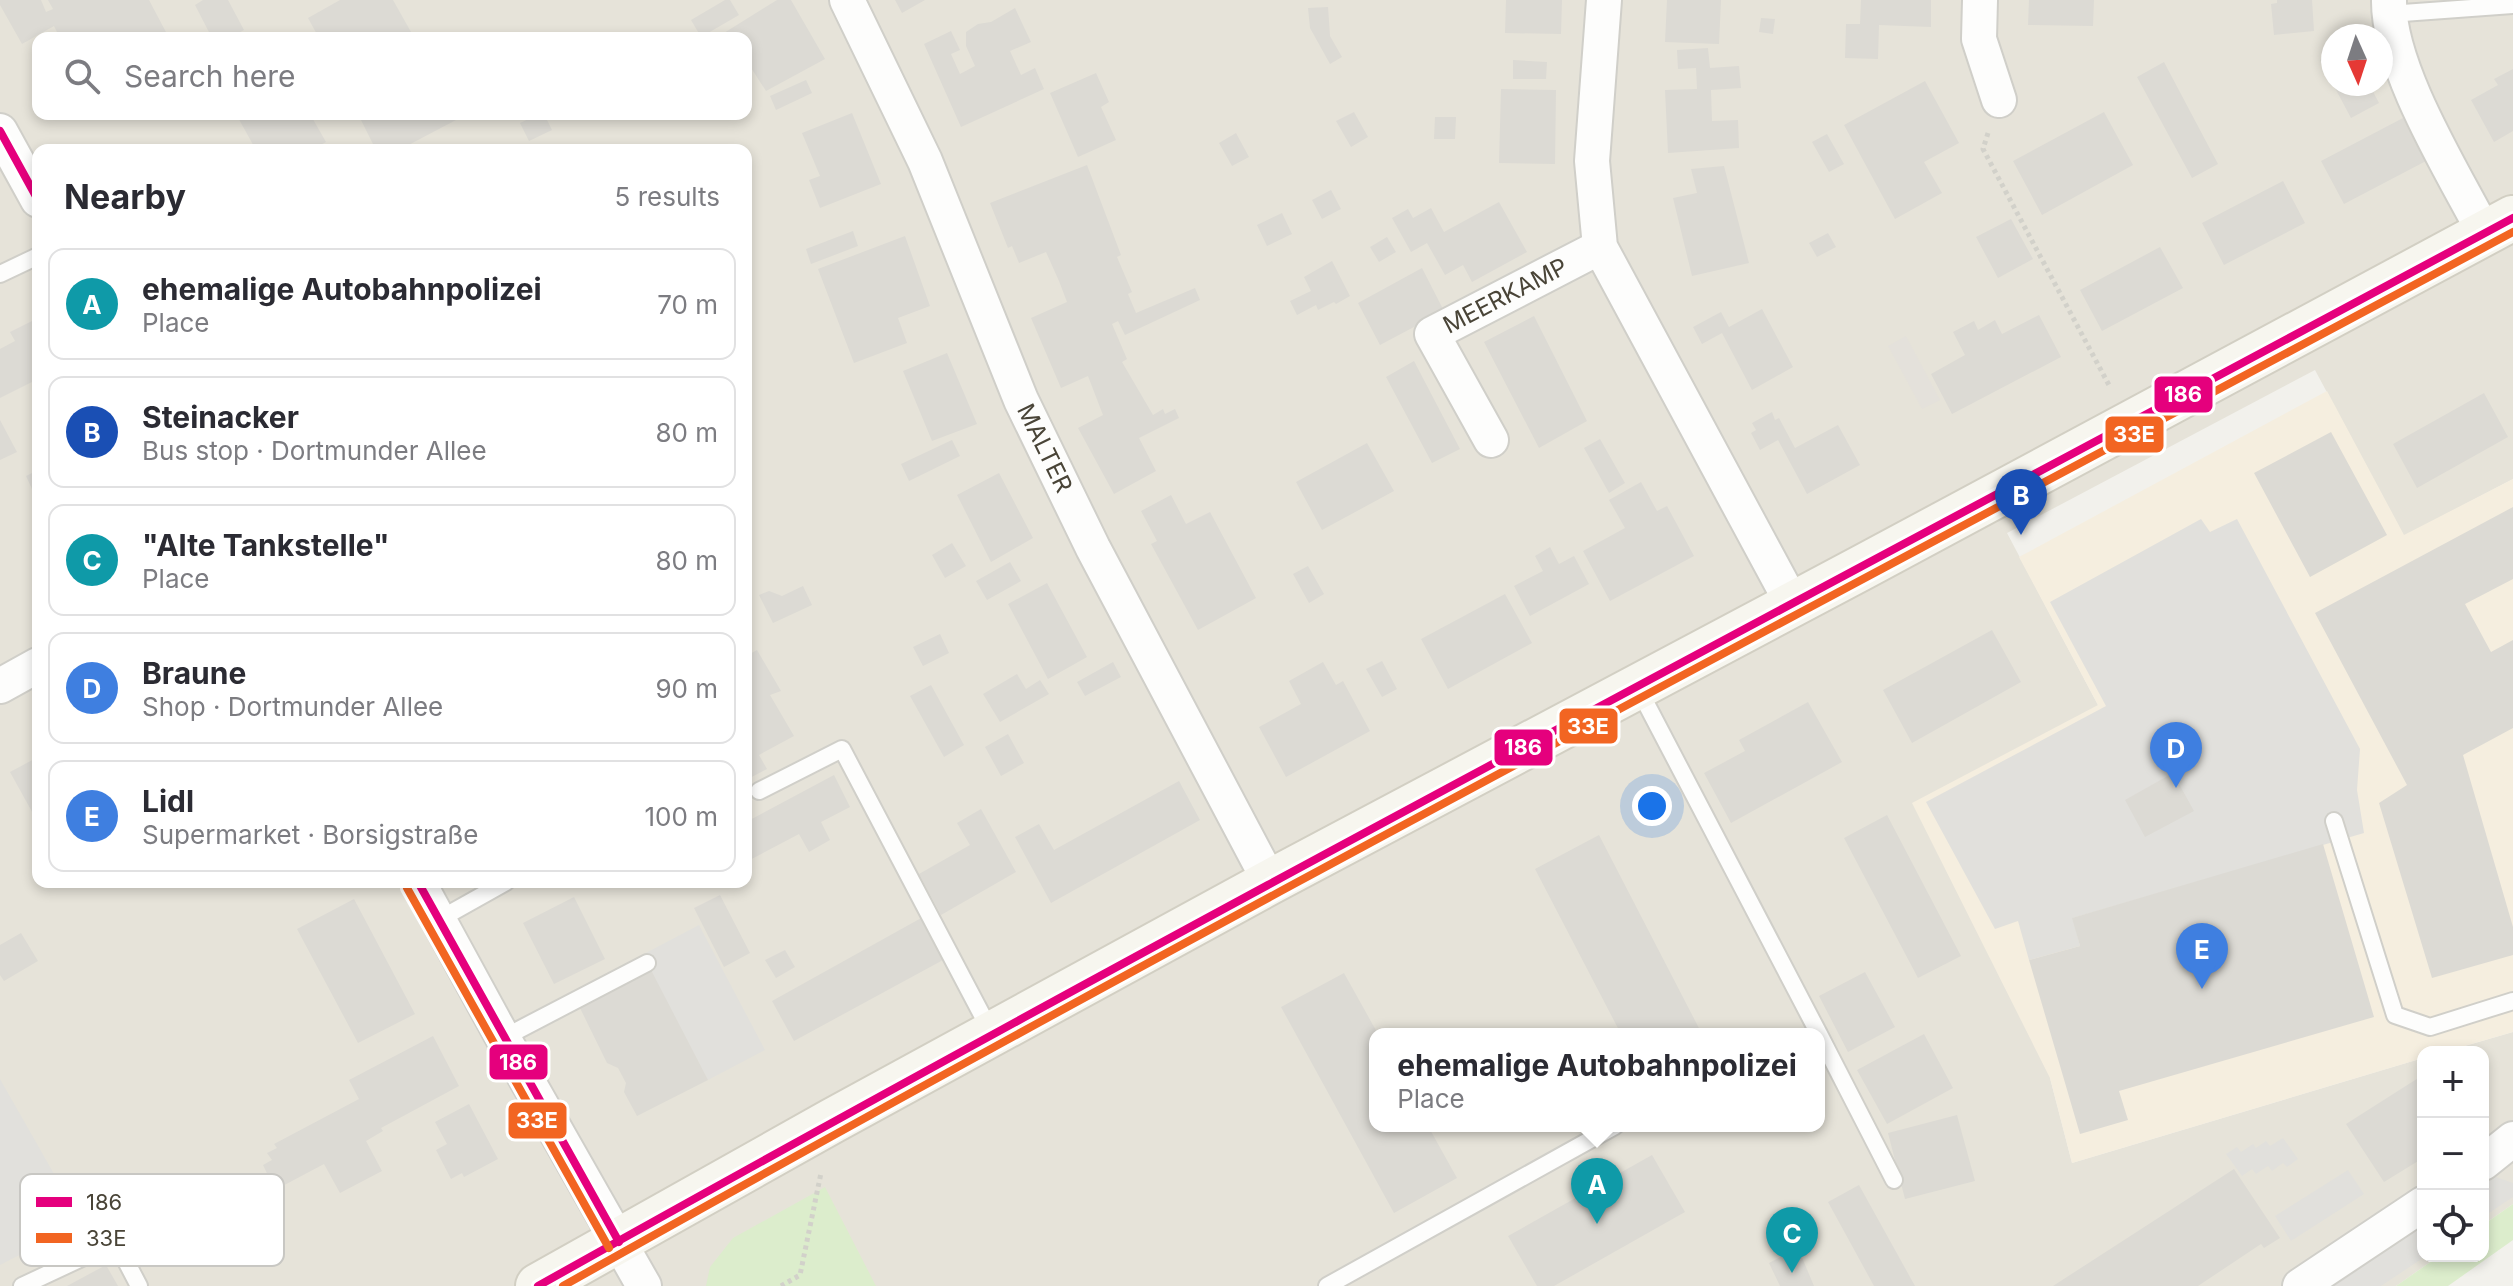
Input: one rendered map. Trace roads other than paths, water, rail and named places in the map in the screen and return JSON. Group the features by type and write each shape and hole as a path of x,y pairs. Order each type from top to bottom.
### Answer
{"main road":[{"path":"538,1286 1270,882 2499,226"}],"street":[{"name":"MALTER","path":"847,0 925,161 1021,400 1093,548 1270,882"},
{"path":"1604,0 1592,161 1600,247 1792,603"},
{"path":"1980,0 1979,39 1999,100"},
{"path":"2389,7 2406,79 2499,226"},
{"path":"0,131 32,189"},
{"name":"MEERKAMP","path":"1491,440 1432,334 1600,247"},
{"path":"0,686 32,668"},
{"path":"422,888 644,1286"},
{"path":"2489,1158 2513,1139"},
{"path":"2300,1286 2417,1208"}],"lane":[{"path":"2389,7 2513,5"},
{"path":"0,274 32,259"},
{"path":"1637,686 1816,1028"},
{"path":"759,791 842,749 992,1033"},
{"path":"2334,821 2395,1015 2430,1027 2513,1001"},
{"path":"440,919 495,888"},
{"path":"503,1038 647,963"},
{"path":"1825,1046 1894,1180"},
{"path":"1327,1286 1604,1132"},
{"path":"22,1286 65,1266"},
{"path":"129,1266 139,1286"}],"place":[{"name":"Steinacker","path":"2021,535"},
{"name":"Braune","path":"2176,788"},
{"name":"Lidl","path":"2202,989"},
{"name":"ehemalige Autobahnpolizei","path":"1597,1224"},
{"name":"\"Alte Tankstelle\"","path":"1792,1273"}]}
